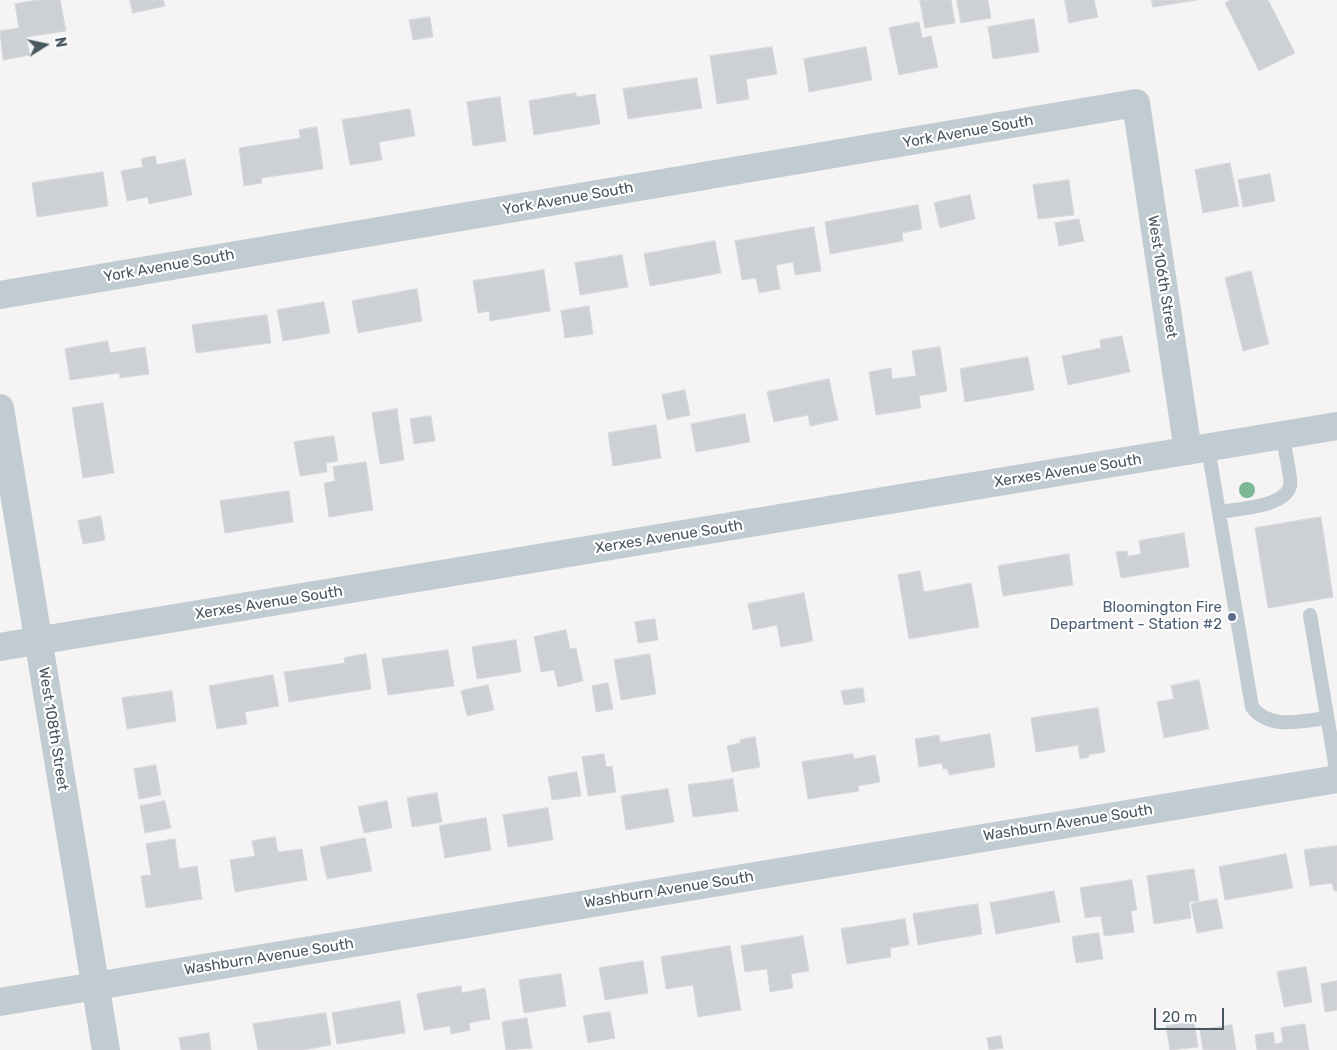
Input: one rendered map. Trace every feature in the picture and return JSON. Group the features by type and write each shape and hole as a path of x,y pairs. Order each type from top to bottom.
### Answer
{"street":[{"name":"York Avenue South","path":"0,294 1136,103"},
{"name":"West 106th Street","path":"1136,103 1198,449"},
{"name":"West 108th Street","path":"0,408 106,1050"},
{"name":"Xerxes Avenue South","path":"0,647 1337,426"},
{"name":"Washburn Avenue South","path":"0,1002 1337,777"}],"lane":[{"path":"1219,512 1275,502 1287,494 1291,485 1282,435"},
{"path":"1198,449 1219,512 1252,707 1258,716 1280,723 1327,718"},
{"path":"1310,615 1337,777"}],"building":[{"path":"39,0 60,0 66,31 26,37 30,55 3,60 0,31 19,28 15,4"},
{"path":"130,0 163,0 165,6 133,13"},
{"path":"920,0 951,0 955,23 925,28"},
{"path":"957,0 988,0 991,18 961,23"},
{"path":"1065,0 1094,0 1098,17 1069,23"},
{"path":"1152,0 1197,0 1153,7"},
{"path":"1231,0 1268,0 1295,53 1259,71 1225,3"},
{"path":"430,17 433,37 413,40 409,20"},
{"path":"1034,19 1039,52 993,59 988,27"},
{"path":"919,22 922,38 931,36 938,67 899,75 889,28"},
{"path":"772,47 777,74 746,79 749,99 717,104 710,56"},
{"path":"866,47 872,80 809,92 804,59"},
{"path":"697,78 702,108 628,119 623,89"},
{"path":"576,93 576,97 595,94 600,124 534,135 529,101"},
{"path":"500,97 506,141 473,146 467,102"},
{"path":"410,109 415,136 379,142 382,160 350,165 342,120"},
{"path":"317,127 323,169 261,178 262,183 244,186 239,148 300,138 299,130"},
{"path":"155,156 157,165 185,159 192,195 149,204 148,197 127,201 121,171 143,167 141,159"},
{"path":"1230,163 1239,206 1203,213 1195,170"},
{"path":"103,172 108,206 37,217 32,183"},
{"path":"1270,174 1275,201 1243,207 1238,180"},
{"path":"1069,180 1074,215 1038,219 1033,185"},
{"path":"970,195 975,219 940,228 934,203"},
{"path":"918,205 922,229 902,233 903,241 830,254 825,222"},
{"path":"1079,219 1084,241 1059,246 1055,223"},
{"path":"814,227 821,271 795,275 793,262 776,265 780,289 759,293 756,278 742,280 735,241"},
{"path":"715,241 721,273 650,286 644,254"},
{"path":"622,255 628,287 580,295 575,263"},
{"path":"544,270 550,311 490,321 489,311 478,313 473,281"},
{"path":"1251,271 1269,344 1243,351 1225,278"},
{"path":"417,289 422,321 358,333 352,301"},
{"path":"324,302 330,333 283,341 277,310"},
{"path":"589,306 593,334 565,338 561,311"},
{"path":"267,315 271,343 196,353 192,325"},
{"path":"1122,336 1130,372 1068,385 1062,356 1101,348 1100,340"},
{"path":"108,341 110,353 145,347 149,374 120,378 119,373 70,380 65,349"},
{"path":"940,347 947,391 919,396 921,408 876,415 869,372 891,368 892,379 916,376 912,351"},
{"path":"1028,357 1034,390 965,402 960,369"},
{"path":"829,379 838,420 810,426 808,415 774,422 767,392"},
{"path":"685,390 690,415 667,420 662,395"},
{"path":"103,403 114,473 83,478 72,408"},
{"path":"397,409 404,460 380,464 372,413"},
{"path":"745,414 750,442 696,452 691,424"},
{"path":"431,416 435,441 414,444 410,419"},
{"path":"656,425 661,458 613,466 608,433"},
{"path":"334,436 338,461 326,463 327,472 300,476 294,442"},
{"path":"366,462 373,510 329,517 324,483 335,481 333,467"},
{"path":"289,491 293,522 225,533 220,501"},
{"path":"101,516 105,540 83,544 78,521"},
{"path":"1321,517 1333,597 1268,608 1255,528"},
{"path":"1184,533 1189,567 1121,578 1116,552 1127,551 1128,556 1141,554 1139,541"},
{"path":"1069,554 1073,585 1003,596 998,566"},
{"path":"920,571 924,592 971,583 979,627 909,639 898,575"},
{"path":"804,593 813,641 781,647 777,625 753,630 748,604"},
{"path":"655,619 658,640 638,643 635,622"},
{"path":"566,630 570,649 576,648 583,681 558,687 554,670 541,672 534,637"},
{"path":"516,640 521,672 477,679 472,647"},
{"path":"448,650 454,686 388,695 382,659"},
{"path":"366,654 371,689 289,702 284,672 345,663 344,658"},
{"path":"650,654 656,694 621,700 614,660"},
{"path":"273,675 279,706 245,712 247,724 217,729 209,686"},
{"path":"1199,680 1209,729 1164,738 1157,702 1174,699 1171,686"},
{"path":"608,683 613,709 596,712 592,686"},
{"path":"488,685 494,710 467,716 461,691"},
{"path":"863,688 865,702 844,705 841,691"},
{"path":"172,691 176,721 127,729 122,698"},
{"path":"1098,708 1105,752 1088,755 1089,757 1080,759 1078,745 1036,752 1031,718"},
{"path":"990,734 995,767 949,775 947,768 943,769 942,763 919,767 915,739 939,735 940,742"},
{"path":"755,737 760,767 732,772 727,746 740,743 740,740"},
{"path":"604,754 606,767 612,766 616,792 588,796 582,757"},
{"path":"853,754 854,759 875,755 880,782 858,786 859,791 808,799 802,762"},
{"path":"156,765 161,795 139,799 134,769"},
{"path":"577,772 581,796 552,800 548,777"},
{"path":"733,779 738,811 693,817 688,785"},
{"path":"668,789 674,822 626,830 621,796"},
{"path":"437,793 442,822 412,827 407,798"},
{"path":"165,801 171,828 145,833 140,806"},
{"path":"387,801 392,828 364,833 358,807"},
{"path":"548,808 553,840 508,847 503,815"},
{"path":"486,818 491,850 445,858 439,826"},
{"path":"275,837 278,852 302,849 307,880 235,892 230,860 255,856 252,841"},
{"path":"365,838 372,871 327,879 320,847"},
{"path":"175,839 179,869 197,866 202,899 146,908 141,876 151,875 146,844"},
{"path":"1337,846 1337,891 1334,891 1332,883 1310,886 1304,850"},
{"path":"1286,854 1293,888 1225,900 1219,867"},
{"path":"1194,869 1199,901 1189,902 1191,918 1154,924 1147,876"},
{"path":"1132,880 1137,910 1131,911 1134,932 1104,936 1101,916 1085,918 1080,888"},
{"path":"1054,891 1060,922 996,934 990,903"},
{"path":"1217,899 1223,928 1197,933 1191,904"},
{"path":"978,904 982,934 918,945 913,914"},
{"path":"905,919 909,945 890,948 891,957 847,964 841,929"},
{"path":"1099,933 1103,959 1076,963 1072,937"},
{"path":"803,936 809,971 791,974 793,988 770,992 767,969 745,972 741,946"},
{"path":"730,946 741,1010 698,1017 693,985 666,989 661,957"},
{"path":"643,961 648,993 605,1000 599,968"},
{"path":"1306,967 1312,1002 1284,1007 1277,972"},
{"path":"561,974 566,1006 524,1013 519,980"},
{"path":"1337,981 1337,1010 1325,1012 1321,984"},
{"path":"461,986 462,993 485,988 490,1019 469,1023 470,1030 451,1034 450,1026 424,1030 417,994"},
{"path":"400,1001 405,1033 337,1044 332,1013"},
{"path":"610,1012 615,1038 588,1043 583,1016"},
{"path":"326,1013 331,1045 303,1050 258,1050 253,1024"},
{"path":"527,1018 532,1048 506,1050 502,1022"},
{"path":"1194,1022 1198,1047 1170,1050 1166,1026"},
{"path":"1305,1024 1309,1050 1257,1050 1255,1035 1273,1032 1275,1044 1283,1042 1281,1028"},
{"path":"1232,1025 1236,1050 1203,1050 1200,1030"},
{"path":"209,1033 211,1050 181,1050 179,1038"},
{"path":"1001,1036 1003,1048 989,1050 987,1038"}],"place":[{"name":"Bloomington Fire Department - Station #2","path":"1232,617"}]}
